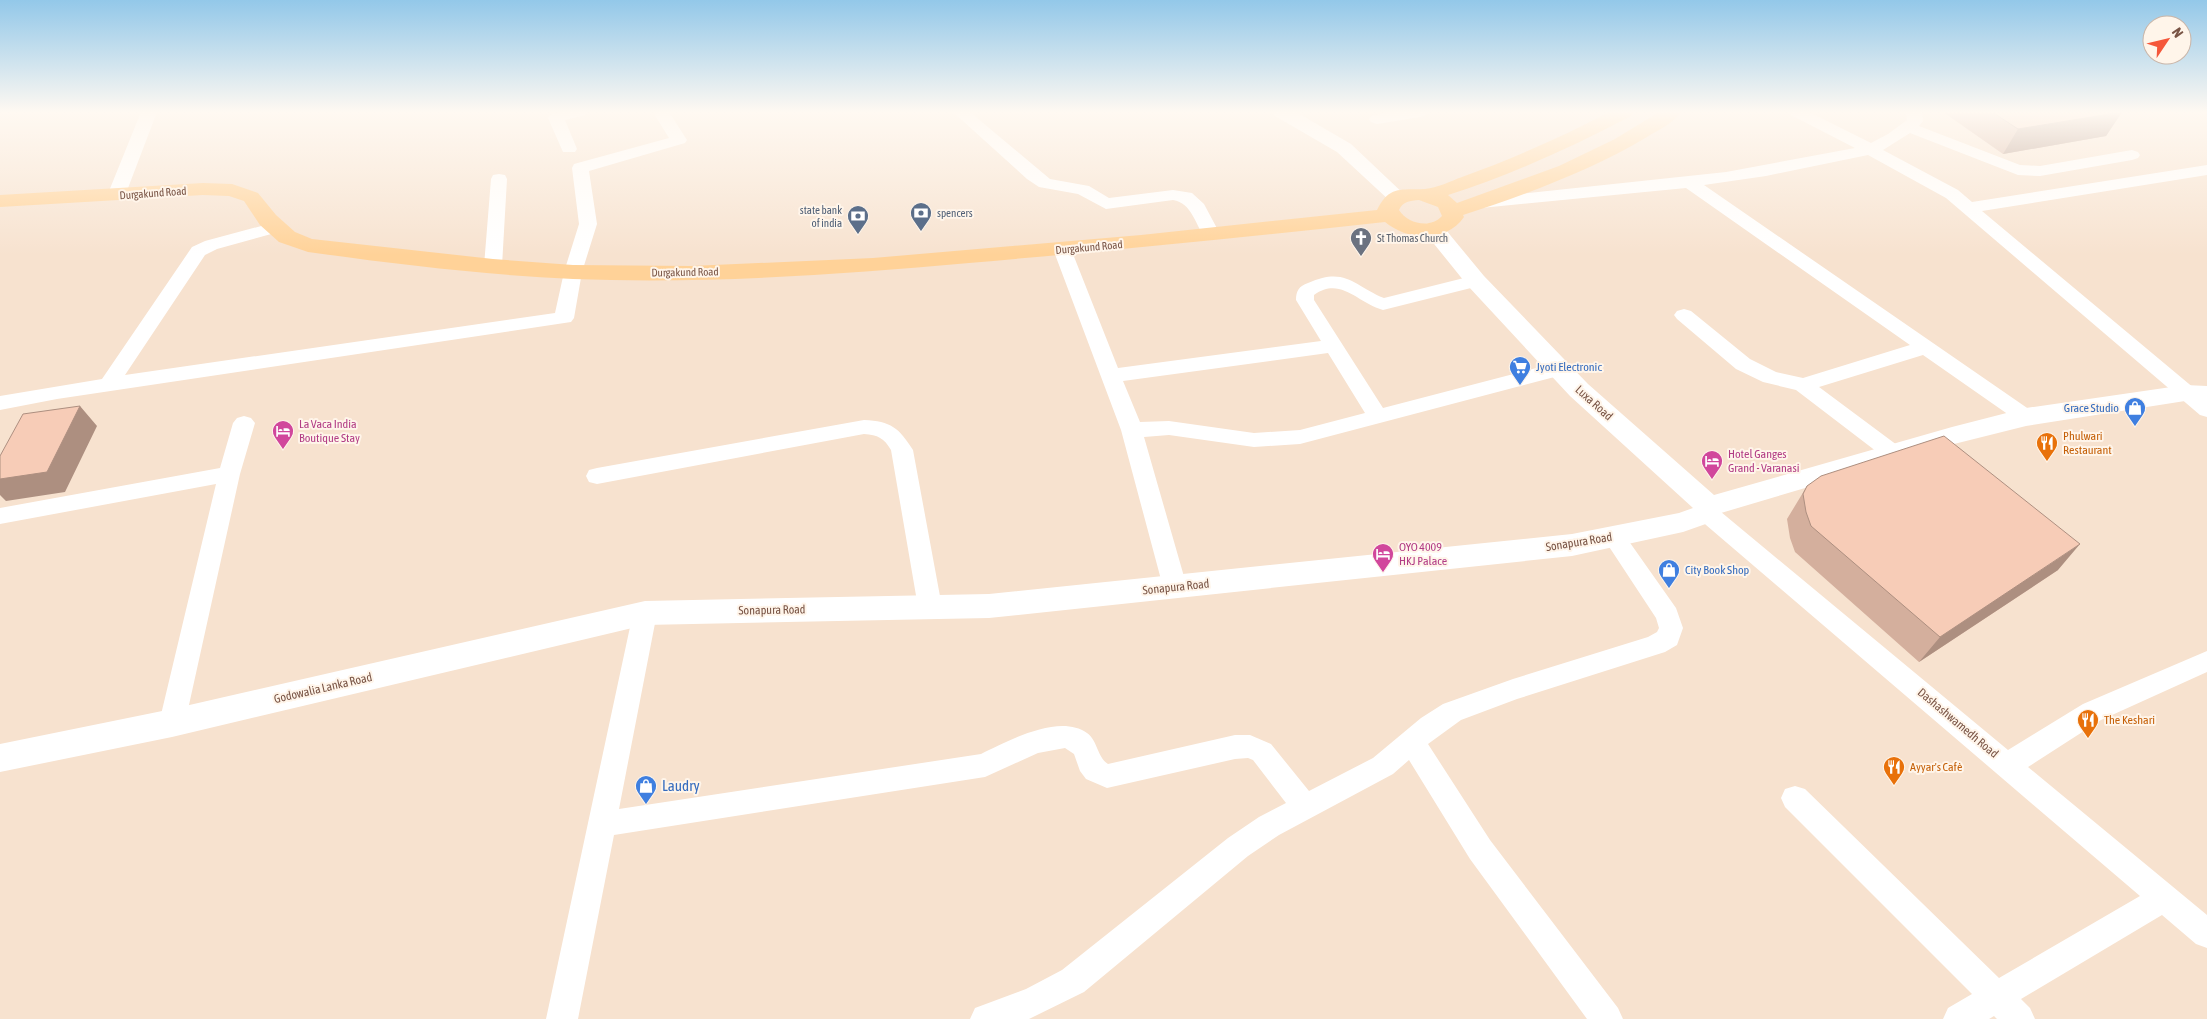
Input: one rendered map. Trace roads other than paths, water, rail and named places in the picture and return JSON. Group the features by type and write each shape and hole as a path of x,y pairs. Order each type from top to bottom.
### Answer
{"main road":[{"name":"Durgakund Road","path":"0,201 116,196 204,189 232,190 251,197 268,220 287,237 308,245 493,266 574,272 691,273 873,265 1211,234 1406,200 1450,188 1527,160"},
{"path":"1466,207 1444,201 1406,200 1395,220 1412,228 1433,230 1450,223 1453,217 1466,207 1558,173 1587,160"}],"street":[{"path":"116,196 130,160"},
{"path":"0,403 109,384 564,318 574,272 588,224 580,168 610,160"},
{"path":"1014,160 1033,176 1045,183 1074,187 1106,204 1172,195 1186,197 1195,204 1211,234"},
{"path":"1357,160 1406,200"},
{"path":"1371,160 1406,200"},
{"path":"1466,207 1690,183 1775,170 1822,160"},
{"path":"1889,160 1952,194 2196,394 2207,410"},
{"path":"1989,160 2018,170 2040,171 2106,160"},
{"path":"1968,208 2207,170"},
{"path":"493,266 500,179"},
{"path":"1690,183 2026,417"},
{"path":"109,384 198,251 211,245 276,227"},
{"name":"Luxa Road","path":"1433,230 1476,281 1579,390 1706,512"},
{"path":"1062,249 1132,430 1175,587"},
{"path":"1378,416 1305,300 1305,292 1311,288 1336,281 1347,283 1358,289 1371,302 1383,304 1476,281"},
{"path":"1684,315 1743,364 1758,373 1804,385 1893,453"},
{"path":"1111,376 1334,346"},
{"path":"1804,385 1926,348"},
{"path":"1132,430 1169,428 1254,440 1279,440 1300,437 1559,369"},
{"name":"Sonapura Road","path":"646,613 989,606 1572,545 1706,512 1893,453 2026,417 2196,394"},
{"path":"172,723 229,474 244,423"},
{"path":"597,476 864,427 881,427 894,436 902,450 930,607"},
{"path":"0,516 229,474"},
{"name":"Dashashwamedh Road","path":"1706,512 2207,934"},
{"path":"993,1018 1033,1002 1073,981 1238,847 1269,826 1384,766 1430,726 1452,712 1513,690 1656,645 1668,638 1671,628 1666,615 1613,536"},
{"path":"562,1019 646,613"},
{"name":"Godowalia Lanka Road","path":"0,758 172,723 646,613"},
{"path":"2008,765 2092,712 2207,661"},
{"path":"602,824 985,765 1022,747 1042,740 1065,736 1075,740 1085,748 1089,762 1097,772 1107,776 1235,747 1250,746 1262,752 1305,807"},
{"path":"1412,742 1446,798 1490,864 1538,930 1608,1019"},
{"path":"1794,798 2019,1019"},
{"path":"1959,1019 2164,898"}],"place":[{"name":"spencers","path":"921,232"},
{"name":"state bank of india","path":"858,235"},
{"name":"St Thomas Church","path":"1361,257"},
{"name":"Jyoti Electronic","path":"1520,386"},
{"name":"Grace Studio","path":"2135,427"},
{"name":"La Vaca India Boutique Stay","path":"283,450"},
{"name":"Phulwari Restaurant","path":"2047,462"},
{"name":"Hotel Ganges Grand - Varanasi","path":"1712,480"},
{"name":"OYO 4009 HKJ Palace","path":"1383,573"},
{"name":"City Book Shop","path":"1669,589"},
{"name":"The Keshari","path":"2088,739"},
{"name":"Ayyar's Cafè","path":"1894,786"},
{"name":"Laudry","path":"646,805"}]}
